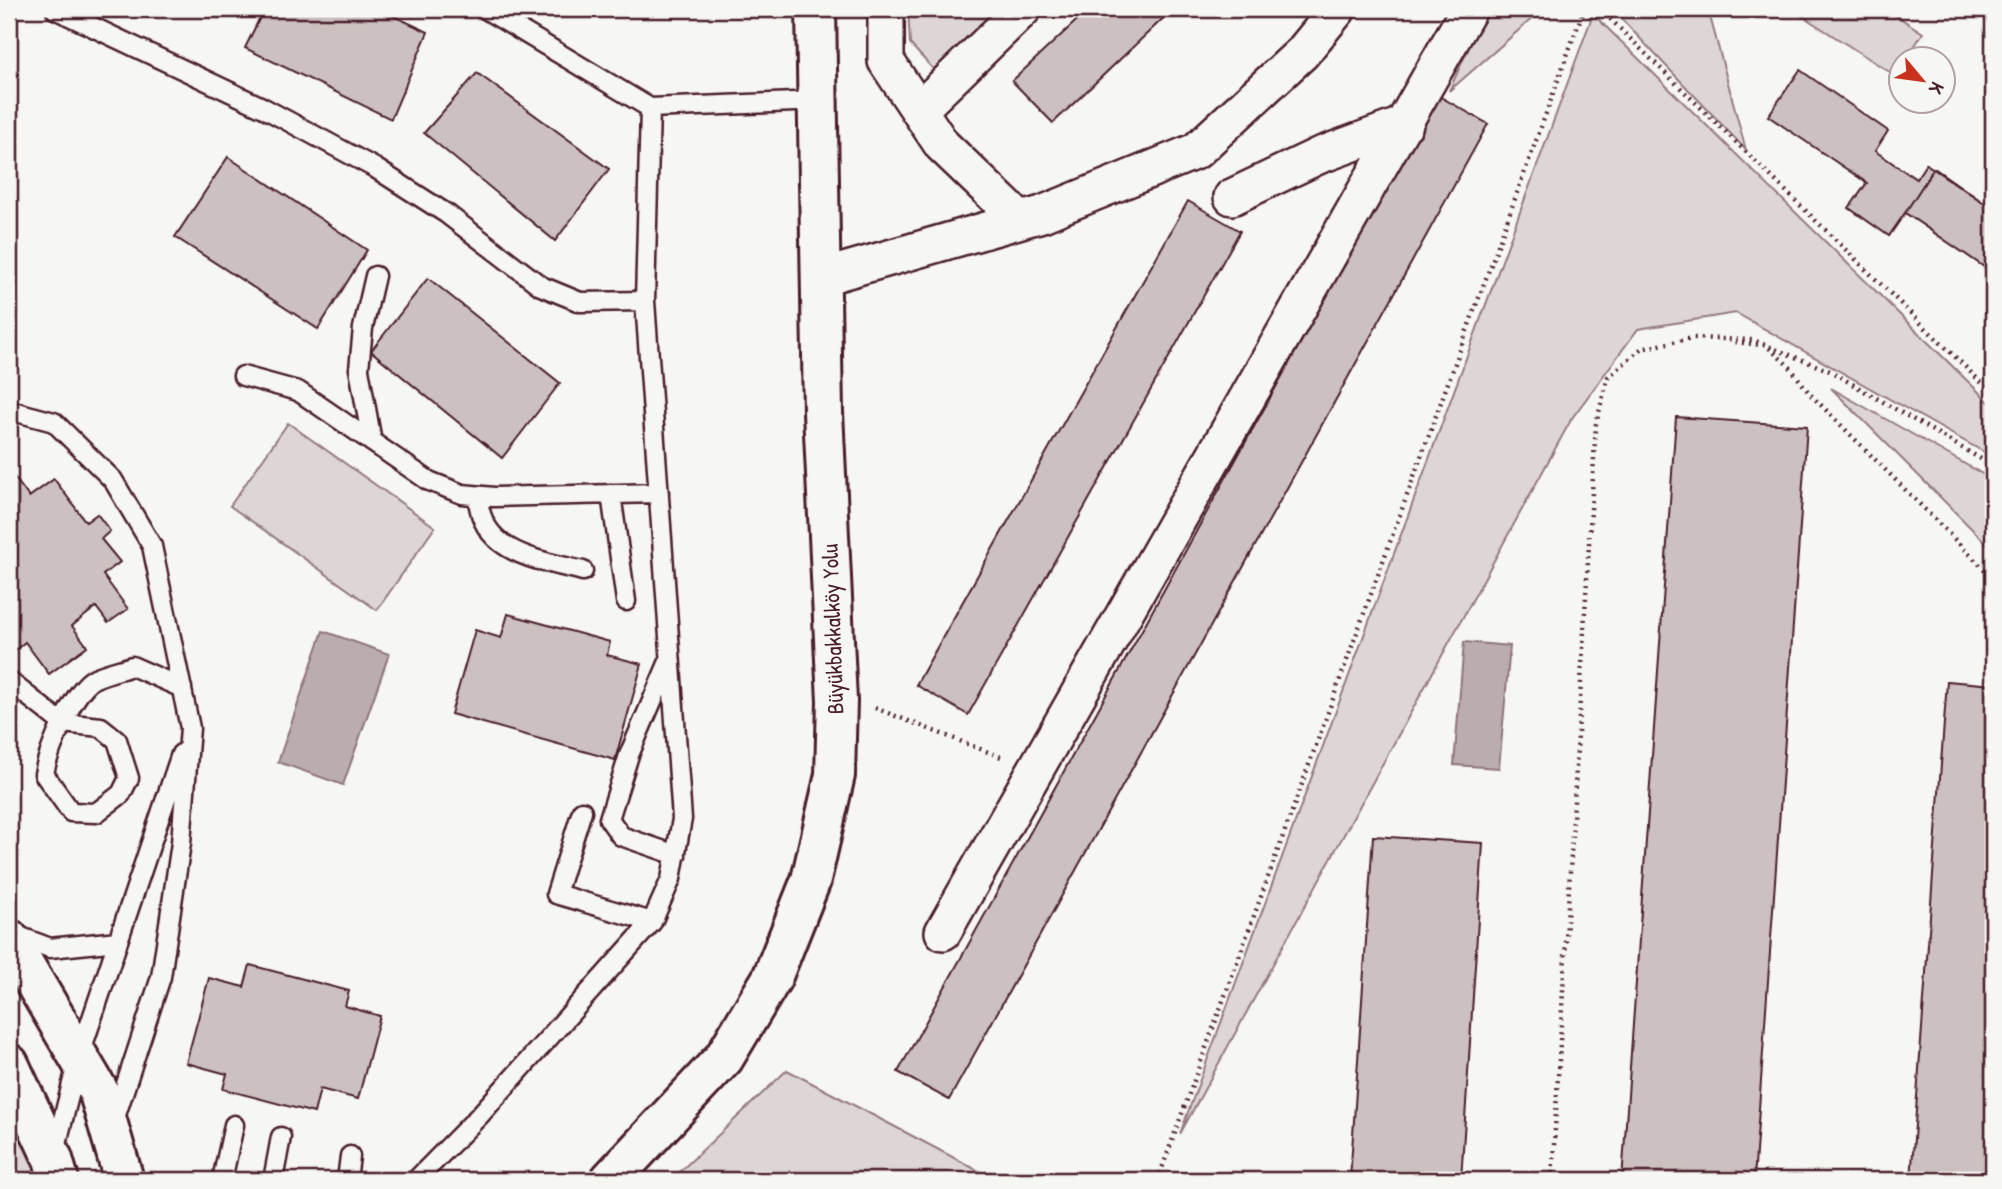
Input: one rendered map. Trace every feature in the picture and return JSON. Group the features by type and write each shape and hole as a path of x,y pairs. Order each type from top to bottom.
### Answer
{"street":[{"name":"Büyükbakkalköy Yolu","path":"610,1180 723,1058 772,978 811,880 835,775 835,693 823,412 816,9"},
{"path":"886,9 886,61 943,145 1020,220"},
{"path":"919,110 1023,9"},
{"path":"822,277 1042,214 1196,151 1302,53 1338,9"},
{"path":"943,932 1469,9"},
{"path":"1232,197 1318,156 1405,124"},
{"path":"9,939 98,1090 124,1180"},
{"path":"9,1064 56,1170"}],"lane":[{"path":"55,9 262,107 375,168 447,214 541,286 580,302 645,301"},
{"path":"485,9 650,108 818,102"},
{"path":"416,1180 479,1116 652,922 671,878 682,819 645,301 650,108"},
{"path":"372,442 359,369 363,328 375,275"},
{"path":"243,376 298,391 429,481 445,489 478,497 659,493"},
{"path":"9,410 54,422 113,480 152,546 190,728 181,843 161,977 110,1131"},
{"path":"611,494 626,601"},
{"path":"478,497 483,522 506,548 520,555 583,571"},
{"path":"672,655 629,755 609,819 621,836 676,855"},
{"path":"9,681 62,723 101,727 117,740 129,778 121,794 96,813 71,812 44,774 52,741 62,723 92,679 132,666 182,688"},
{"path":"56,1170 78,1060 190,728"},
{"path":"582,810 556,894 652,922"},
{"path":"9,932 50,948 118,941"},
{"path":"222,1180 234,1125"},
{"path":"273,1180 281,1137"},
{"path":"347,1180 350,1156"}],"path":[{"path":"1163,1180 1160,1174 1584,9"},
{"path":"1600,9 1993,394"},
{"path":"1552,1180 1596,424 1608,377 1641,349 1692,338 1767,346 1830,371 1993,466"},
{"path":"1767,346 1790,367 1810,394 1993,578"},
{"path":"835,693 1035,771"}],"shaded area":[{"path":"908,9 1000,9 935,71 910,44"},
{"path":"1486,9 1543,9 1449,91"},
{"path":"1612,9 1708,9 1746,150"},
{"path":"1798,9 1886,9 1923,33 1914,46 1886,46 1886,70 1796,12"},
{"path":"1593,14 1993,406 1993,457 1736,313 1638,329 1572,418 1180,1134"},
{"path":"1831,388 1993,480 1993,550"},
{"path":"288,423 435,527 377,610 230,506"},
{"path":"323,631 389,654 343,785 278,762"},
{"path":"1464,642 1510,646 1499,768 1454,765"},
{"path":"787,1070 996,1180 671,1180"},
{"path":"9,1088 46,1180 9,1180"}],"building":[{"path":"199,9 224,9 219,18"},
{"path":"264,9 379,9 428,32 391,119 245,48"},
{"path":"1089,9 1173,9 1053,123 1012,81"},
{"path":"1800,70 1888,131 1875,151 1916,179 1926,164 1993,209 1993,273 1905,213 1889,236 1849,208 1867,183 1768,116"},
{"path":"477,73 609,169 555,241 424,133"},
{"path":"1437,95 1488,124 949,1100 898,1072"},
{"path":"228,157 367,250 318,329 175,237"},
{"path":"1934,168 1993,209 1993,273 1905,213"},
{"path":"1188,201 1240,231 968,715 916,685"},
{"path":"428,278 560,383 502,458 371,351"},
{"path":"1676,417 1807,426 1754,1180 1622,1180"},
{"path":"9,470 29,497 54,479 86,522 97,514 110,531 101,539 120,562 103,575 128,609 108,623 96,607 72,626 87,646 49,674 25,642 13,652 9,646"},
{"path":"508,614 610,642 607,655 642,664 615,760 451,714 475,630 501,638"},
{"path":"1947,681 1993,685 1993,1180 1911,1180"},
{"path":"1373,836 1483,843 1461,1180 1350,1180"},
{"path":"250,965 349,991 345,1006 380,1016 358,1099 320,1089 314,1113 223,1089 227,1074 186,1063 209,978 244,987"}]}
